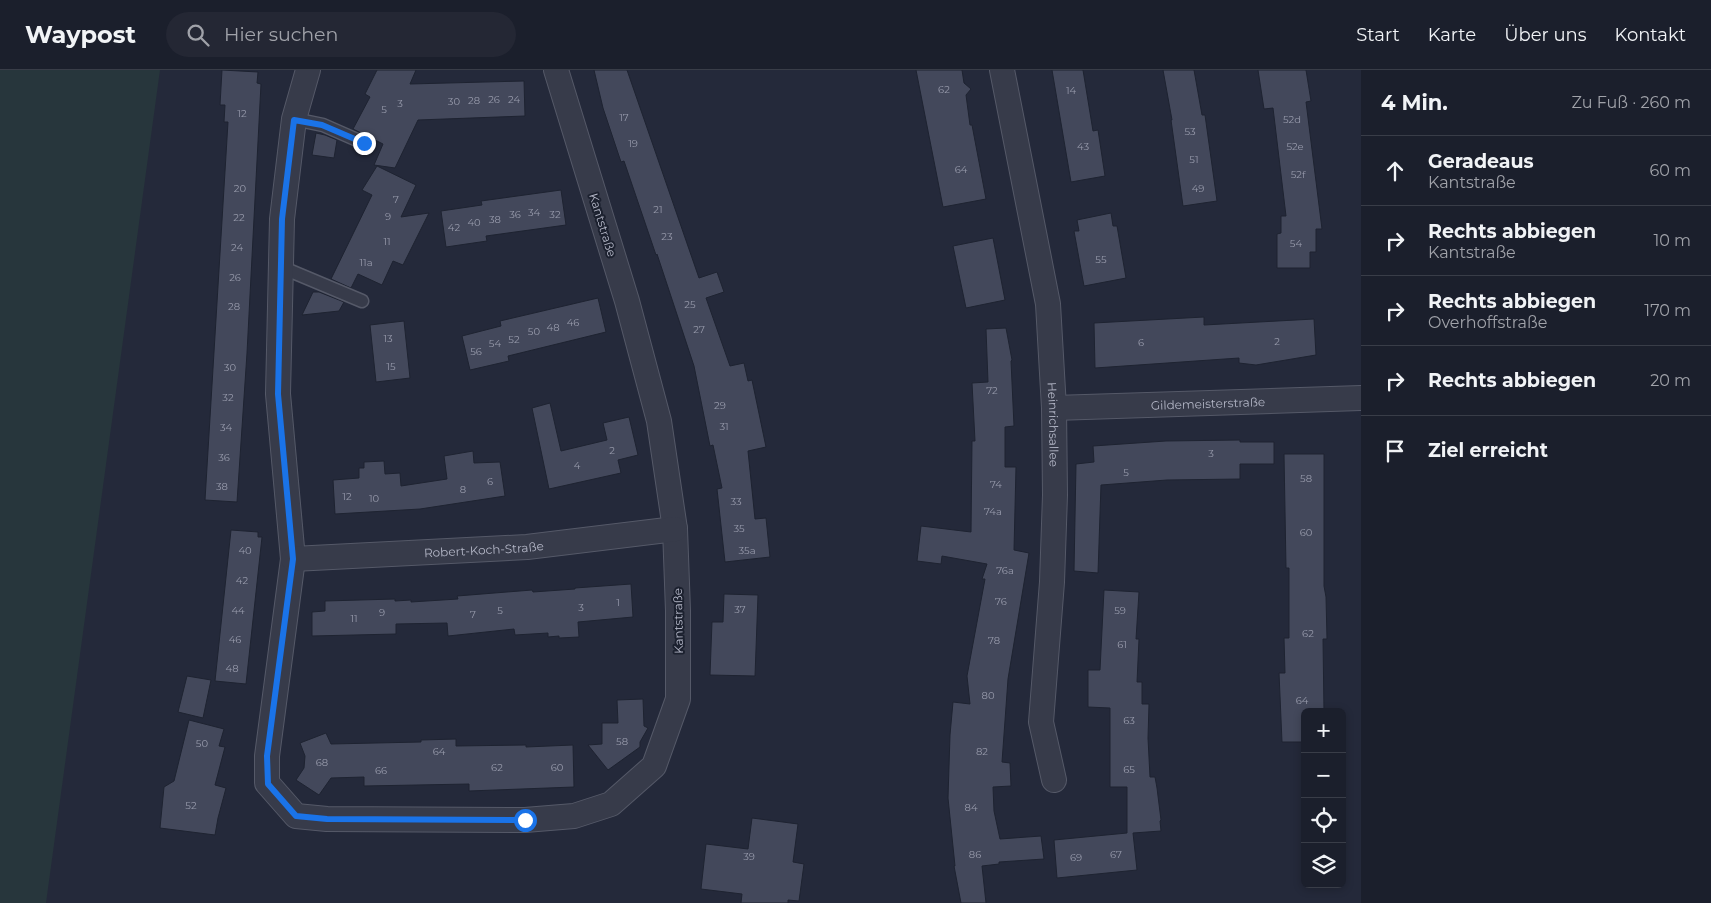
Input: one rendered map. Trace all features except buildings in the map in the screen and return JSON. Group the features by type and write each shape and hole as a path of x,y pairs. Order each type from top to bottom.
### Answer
{"street":[{"path":"293,559 278,394 282,219 294,120 308,70"},
{"name":"Kantstraße","path":"293,559 267,756 268,784 296,816 327,819 525,820 574,816 611,804 654,766 678,699 678,611 675,529 659,421 627,301 556,70"},
{"name":"Heinrichsallee","path":"1002,70 1048,304 1054,408 1055,495 1052,582 1041,722 1054,780"},
{"name":"Gildemeisterstraße","path":"1054,408 1361,398"},
{"name":"Robert-Koch-Straße","path":"293,559 527,547 675,529"}],"lane":[{"path":"294,120 322,125 364,143"},
{"path":"281,266 362,301"}],"shaded area":[{"path":"0,70 160,70 46,903 0,903"}],"route":[{"path":"364,143 322,125 294,120 282,219 278,394 293,559 267,756 268,784 296,816 327,819 525,820"}]}
